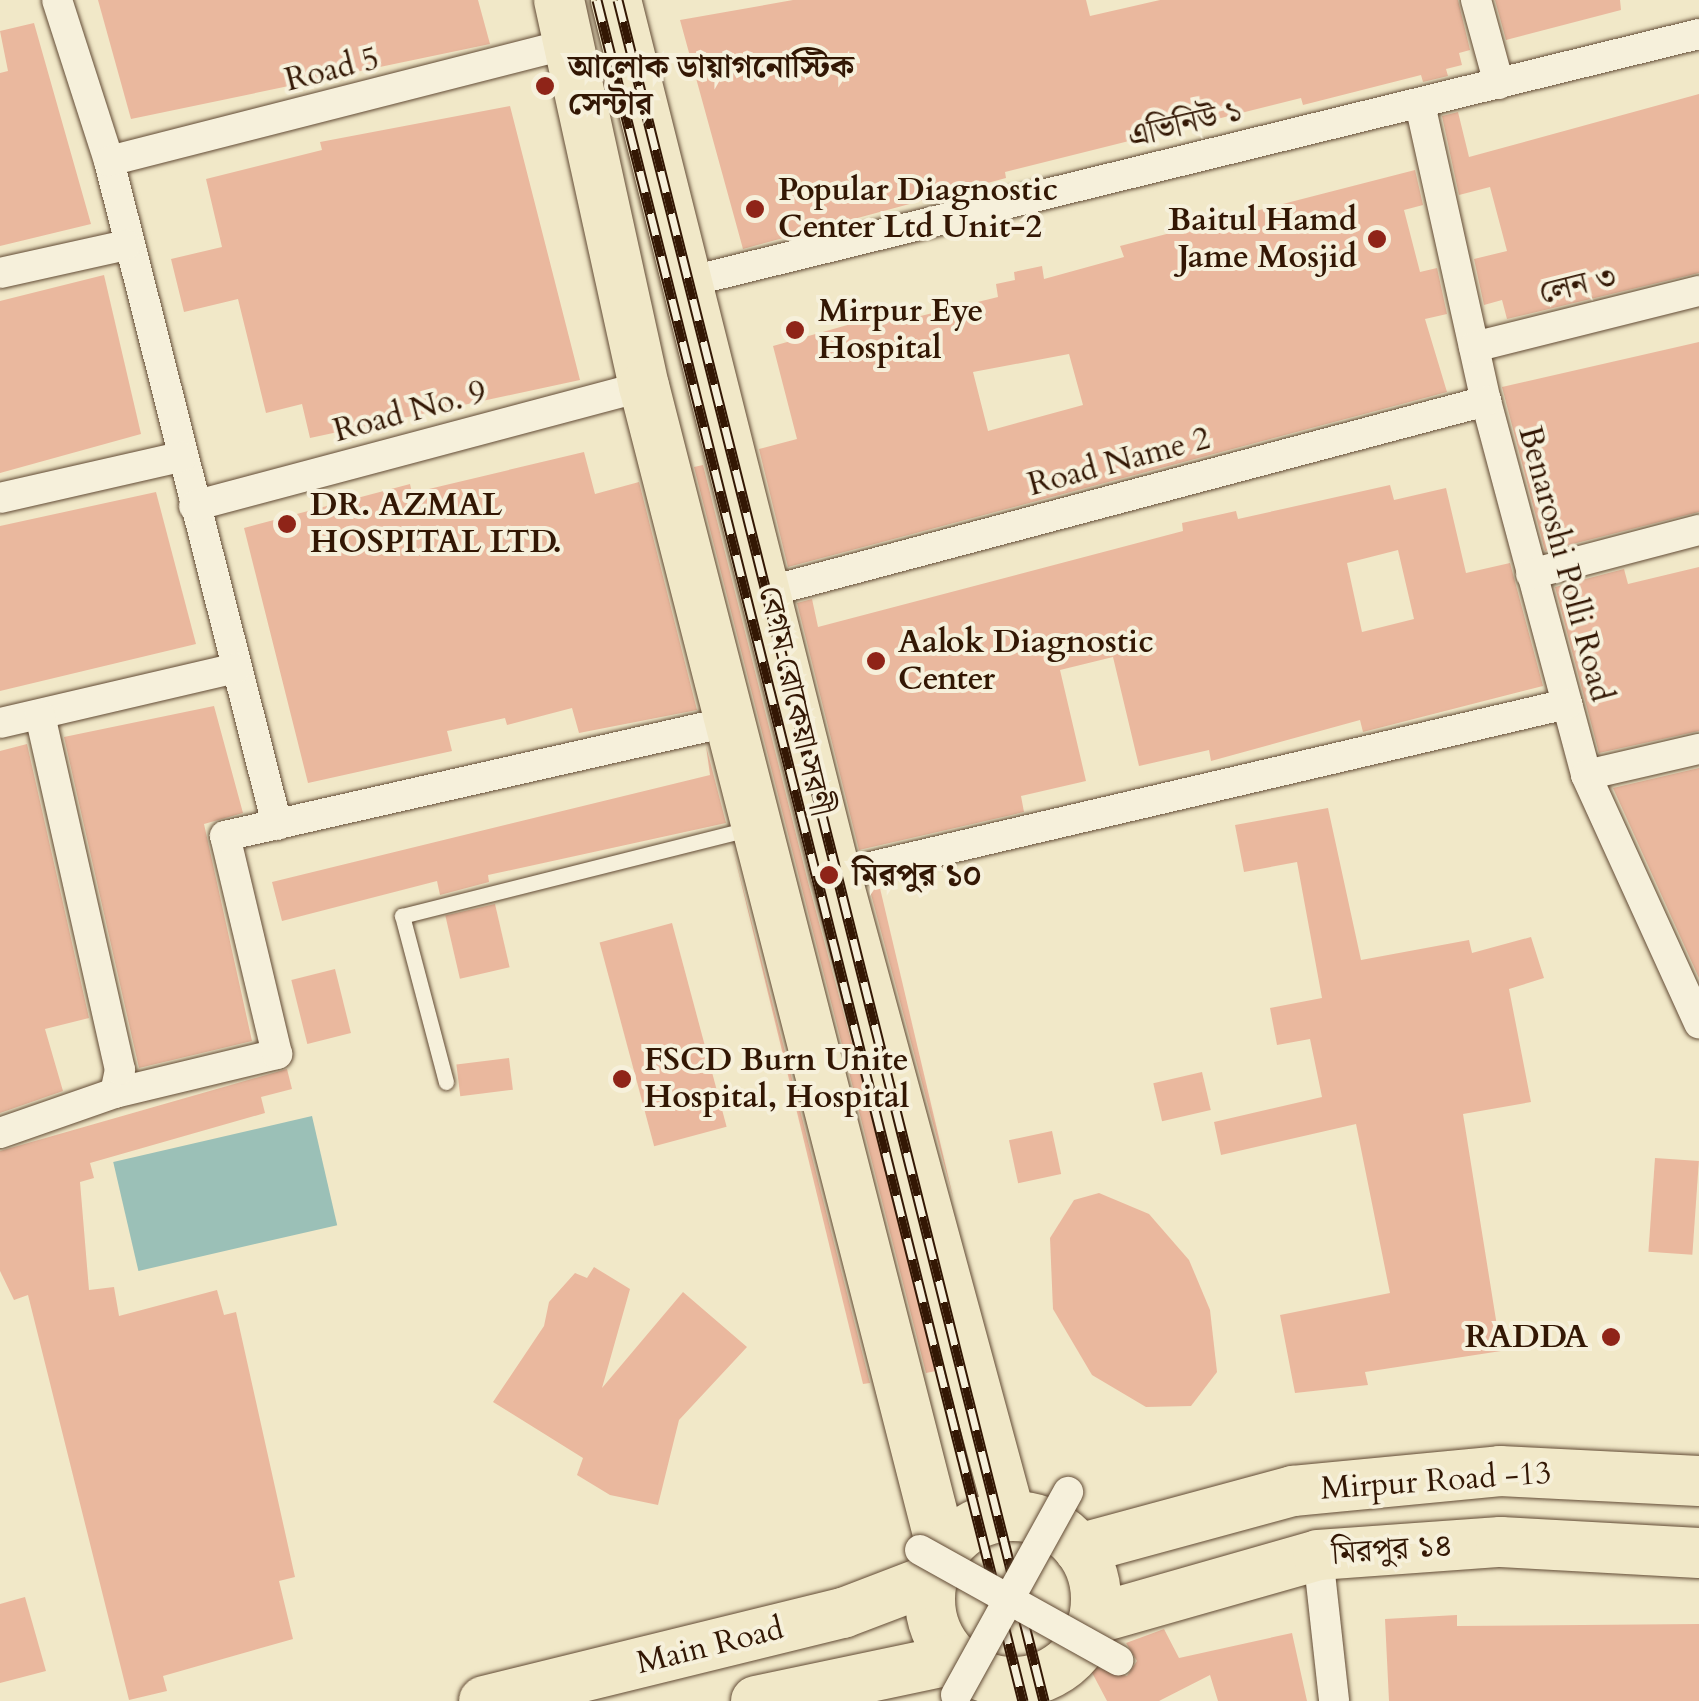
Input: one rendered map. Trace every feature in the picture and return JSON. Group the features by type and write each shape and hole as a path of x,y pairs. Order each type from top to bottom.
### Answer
{"main road":[{"name":"বেগম রোকেয়া সরণী","path":"616,0 686,282 770,592 836,875 1010,1516"},
{"name":"বেগম রোকেয়া সরণী","path":"565,22 644,386 758,826 932,1561 930,1608 971,1683"},
{"name":"Mirpur Road -13","path":"1080,1549 1293,1491 1500,1471 1699,1480"},
{"name":"Main Road","path":"484,1701 843,1614 932,1561 984,1521 1010,1516"},
{"path":"1010,1516 1061,1530 1080,1549 1092,1570 1106,1639 1065,1684"},
{"name":"মিরপুর ১৪","path":"1106,1639 1318,1556 1501,1542 1699,1553"},
{"name":"Main Road","path":"756,1701 971,1683 1065,1684"}],"street":[{"path":"57,0 109,161 126,244 277,825"},
{"path":"1476,0 1498,84"},
{"name":"Road 5","path":"109,161 565,22"},
{"name":"এভিনিউ ১","path":"686,282 1699,34"},
{"name":"Benaroshi Polli Road","path":"1420,104 1486,401 1586,774 1699,1024"},
{"path":"0,273 126,244"},
{"name":"লেন ৩","path":"1474,348 1699,290"},
{"name":"Road No. 9","path":"194,506 644,386"},
{"name":"Road Name 2","path":"770,592 1486,401"},
{"path":"0,498 181,457"},
{"path":"1531,574 1699,530"},
{"path":"0,724 236,668"},
{"path":"836,875 1567,704"},
{"path":"0,1133 115,1092 119,1045 40,716"},
{"name":"বেগম রোকেয়া সরণী","path":"115,1092 277,1054 225,836 732,721"},
{"path":"1586,774 1699,749"},
{"path":"971,1683 1068,1492"},
{"path":"1318,1556 1334,1701"},
{"path":"932,1561 1106,1639"}],"lane":[{"path":"446,1082 402,916 758,826"}],"water":[{"path":"312,1116 337,1225 138,1271 113,1162"}],"building":[{"path":"98,0 478,0 490,44 131,119"},
{"path":"793,0 1086,0 1090,16 1160,0 1458,0 1470,50 1459,53 1462,65 1446,69 1448,76 1423,82 1421,75 1303,105 1301,98 1005,172 1006,178 743,249 680,20"},
{"path":"1495,0 1620,0 1621,10 1506,40"},
{"path":"34,23 91,224 0,246 0,73 8,71 0,31"},
{"path":"1699,94 1699,273 1507,319 1502,300 1484,305 1474,259 1507,251 1490,187 1459,195 1442,116 1458,112 1469,157"},
{"path":"510,106 580,380 310,438 302,404 266,413 238,299 184,312 171,259 222,247 206,179 322,150 320,142"},
{"path":"1415,170 1423,205 1404,210 1420,272 1437,268 1447,314 1425,319 1447,392 788,567 759,449 797,439 773,346 890,313 892,323 998,297 996,284 1015,280 1014,272 1042,266 1044,279 1124,257 1120,246","holes":["1069,354 1083,405 988,431 973,372"]},
{"path":"104,275 141,434 0,473 0,301"},
{"path":"1699,342 1699,512 1545,551 1502,387"},
{"path":"584,452 595,494 639,482 697,710 579,733 572,708 507,725 505,718 447,731 452,751 308,783 244,528 410,484 412,493"},
{"path":"703,465 808,882 941,1370 926,1373 694,467"},
{"path":"1390,485 1394,500 1446,488 1466,573 1510,563 1543,686 1363,732 1360,720 1211,761 1209,750 1139,766 1113,657 1060,670 1086,781 1021,796 1024,812 859,850 797,603 812,599 818,627 1183,531 1182,523 1236,511 1238,519","holes":["1398,550 1414,619 1362,632 1347,563"]},
{"path":"156,492 196,644 0,691 0,526"},
{"path":"1699,567 1699,731 1599,753 1555,587 1624,569 1628,584"},
{"path":"214,706 243,813 204,824 252,1041 139,1068 64,737"},
{"path":"27,744 89,1018 45,1029 63,1091 0,1113 0,751"},
{"path":"706,746 726,823 488,875 489,882 440,895 437,881 282,921 272,882 710,775"},
{"path":"1699,768 1699,978 1613,788"},
{"path":"1328,808 1361,960 1469,940 1472,953 1531,937 1544,978 1509,989 1531,1102 1463,1114 1501,1351 1365,1372 1368,1385 1295,1393 1280,1315 1390,1293 1356,1124 1221,1155 1214,1122 1322,1097 1310,1039 1277,1045 1270,1008 1322,998 1297,862 1244,872 1235,825"},
{"path":"732,845 870,1383 863,1384"},
{"path":"879,884 954,1201 869,887"},
{"path":"495,904 510,967 460,979 445,915"},
{"path":"672,923 727,1127 654,1146 600,942"},
{"path":"335,969 351,1033 307,1044 291,980"},
{"path":"509,1058 513,1090 460,1096 456,1064"},
{"path":"287,1069 292,1089 261,1097 265,1113 90,1163 94,1178 80,1182 89,1290 114,1287 119,1316 217,1290 224,1315 236,1312 295,1577 279,1581 293,1639 163,1676 167,1691 129,1700 28,1295 14,1300 0,1271 0,1151"},
{"path":"1202,1072 1211,1110 1162,1121 1153,1083"},
{"path":"1052,1131 1061,1174 1018,1183 1009,1140"},
{"path":"1655,1158 1699,1161 1692,1255 1648,1252"},
{"path":"1099,1193 1149,1214 1189,1260 1210,1310 1217,1372 1191,1406 1146,1407 1092,1375 1053,1309 1050,1238 1074,1200"},
{"path":"594,1267 630,1289 602,1388 683,1292 747,1347 679,1420 658,1505 610,1495 577,1475 583,1458 493,1402 544,1326 549,1302 575,1273 587,1278"},
{"path":"25,1597 46,1671 0,1683 0,1604"},
{"path":"1457,1615 1457,1626 1699,1624 1699,1701 1389,1701 1385,1619"},
{"path":"1164,1629 1179,1658 1292,1633 1307,1701 1218,1701 1210,1675 1159,1701 1107,1701 1088,1665 1127,1676 1137,1661 1126,1643"}],"railway":[{"path":"597,0 1023,1701"},
{"path":"618,0 1044,1701"}],"place":[{"name":"আলোক ডায়াগনোস্টিক সেন্টার","path":"545,86"},
{"name":"Popular Diagnostic Center Ltd Unit-2","path":"755,209"},
{"name":"Baitul Hamd Jame Mosjid","path":"1377,239"},
{"name":"Mirpur Eye Hospital","path":"795,330"},
{"name":"DR. AZMAL HOSPITAL LTD.","path":"287,524"},
{"name":"Aalok Diagnostic Center","path":"876,661"},
{"name":"মিরপুর ১০","path":"829,875"},
{"name":"FSCD Burn Unite Hospital, Hospital","path":"622,1079"},
{"name":"RADDA","path":"1611,1337"}]}
